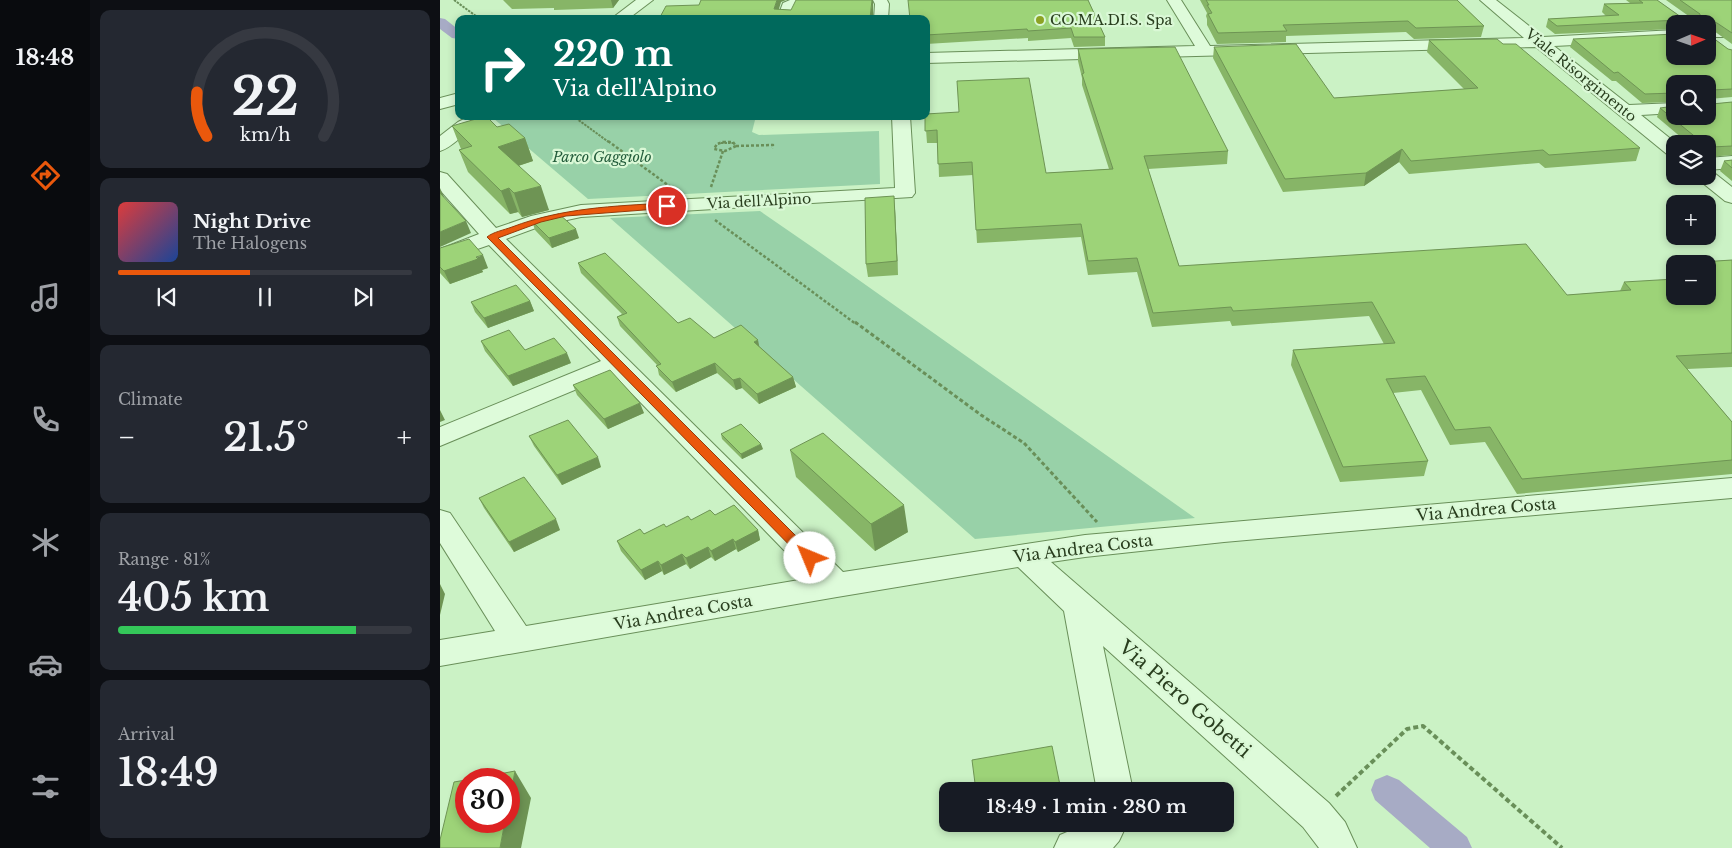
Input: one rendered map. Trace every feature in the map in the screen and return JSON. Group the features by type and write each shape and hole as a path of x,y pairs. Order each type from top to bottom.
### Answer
{"street":[{"path":"624,15 646,0"},
{"path":"785,15 788,6 795,3 847,0"},
{"path":"880,0 882,15"},
{"path":"1174,0 1205,50"},
{"name":"Viale Risorgimento","path":"1486,0 1666,144"},
{"path":"1716,34 1732,32"},
{"path":"930,58 1539,42 1666,35"},
{"path":"1716,41 1724,47"},
{"path":"440,105 455,99"},
{"path":"440,105 455,104"},
{"path":"1625,111 1666,109"},
{"name":"Via dell'Alpino","path":"440,256 538,220 566,214 617,208 905,193 901,120"},
{"path":"440,145 468,121"},
{"path":"1716,163 1732,162"},
{"path":"440,178 492,237 837,585"},
{"path":"1716,184 1732,197"},
{"path":"440,437 617,362"},
{"name":"Via Andrea Costa","path":"440,653 837,585 1115,543 1732,488"},
{"path":"440,520 518,640"},
{"name":"Via Piero Gobetti","path":"1025,556 1316,815 1332,834 1338,848"},
{"path":"1079,606 1112,782"},
{"path":"1073,848 1088,844 1105,832"}],"path":[{"path":"454,0 475,15"},
{"path":"580,120 700,204 965,403 1024,443 1079,501 1115,543"},
{"path":"736,146 730,142 715,146 716,150 723,151 736,146 773,145 772,148"},
{"path":"700,204 723,151"},
{"path":"1316,815 1407,729 1423,726 1562,848"}],"green space":[{"name":"Parco Gaggiolo","path":"495,120 755,120 752,132 759,135 879,131 880,184 588,199"},
{"path":"760,211 1195,518 975,539 610,218"}],"building":[{"path":"701,0 777,0 774,9 791,10 796,0 872,0 870,15 661,15 666,6 699,5"},
{"path":"908,0 1088,0 1105,37 1074,37 1071,28 930,35 930,15 910,15"},
{"path":"1206,0 1457,0 1484,26 1416,28 1408,21 1283,25 1287,31 1218,33 1208,14 1212,13"},
{"path":"1639,0 1657,0 1678,15 1666,15 1666,21 1557,26 1548,19 1619,15 1604,4 1643,3"},
{"path":"1680,0 1732,0 1732,33 1717,23 1716,15 1700,15"},
{"path":"1666,34 1666,65 1716,65 1716,40 1732,50 1732,89 1716,90 1716,75 1666,75 1666,93 1645,94 1618,72 1614,73 1573,39"},
{"path":"1497,39 1503,44 1516,44 1640,148 1549,155 1543,150 1411,161 1402,149 1366,173 1285,179 1214,47 1296,44 1334,98 1478,88 1429,40"},
{"path":"1175,47 1228,151 1144,156 1179,266 1526,244 1567,295 1631,290 1624,282 1666,280 1666,305 1716,305 1716,261 1732,260 1732,353 1676,356 1732,422 1732,460 1522,479 1490,427 1455,430 1425,376 1386,379 1428,461 1343,467 1293,350 1395,343 1372,302 1233,311 1231,307 1153,313 1137,258 1088,261 1081,224 976,230 972,162 938,164 937,130 925,131 925,120 930,120 930,114 959,112 957,81 1029,78 1046,173 1113,169 1082,74 1084,73 1078,49"},
{"path":"1732,102 1732,146 1716,147 1716,135 1693,135 1681,125 1716,125 1716,104"},
{"path":"1666,107 1666,113 1660,108"},
{"path":"472,120 490,120 497,127 509,124 525,138 498,147 541,186 514,193 509,188 501,191 459,150 472,146 452,126"},
{"path":"1732,160 1732,168 1724,161"},
{"path":"440,193 466,221 440,232"},
{"path":"894,196 897,261 866,264 865,198"},
{"path":"559,214 576,229 549,238 532,221 541,218"},
{"path":"469,239 483,255 476,257 478,259 444,271 440,267 440,248"},
{"path":"605,253 678,323 690,318 714,338 741,325 758,340 754,342 793,377 757,394 740,378 733,380 715,363 672,382 656,366 661,364 617,317 627,313 578,263"},
{"path":"516,285 530,301 484,318 471,302"},
{"path":"509,330 525,350 554,338 567,353 508,376 481,341"},
{"path":"610,370 640,403 604,419 573,385"},
{"path":"568,420 598,457 557,475 529,436"},
{"path":"741,424 761,444 741,454 721,434"},
{"path":"823,433 904,505 871,524 790,450"},
{"path":"524,477 556,519 509,542 479,498"},
{"path":"734,505 758,530 735,542 733,539 711,551 708,547 686,558 682,554 661,565 658,561 641,570 617,541 640,529 644,534 664,524 666,527 688,516 691,520 710,510 715,515"},
{"path":"1052,746 1059,782 975,782 972,760"},
{"path":"454,782 455,833 503,833 500,848 440,848 440,840"}],"waterway":[{"path":"440,22 455,33"},
{"path":"1387,790 1455,848"}],"place":[{"name":"CO.MA.DI.S. Spa","path":"1040,20"}],"route":[{"path":"667,206 599,209 552,216 492,237 810,558"}]}
